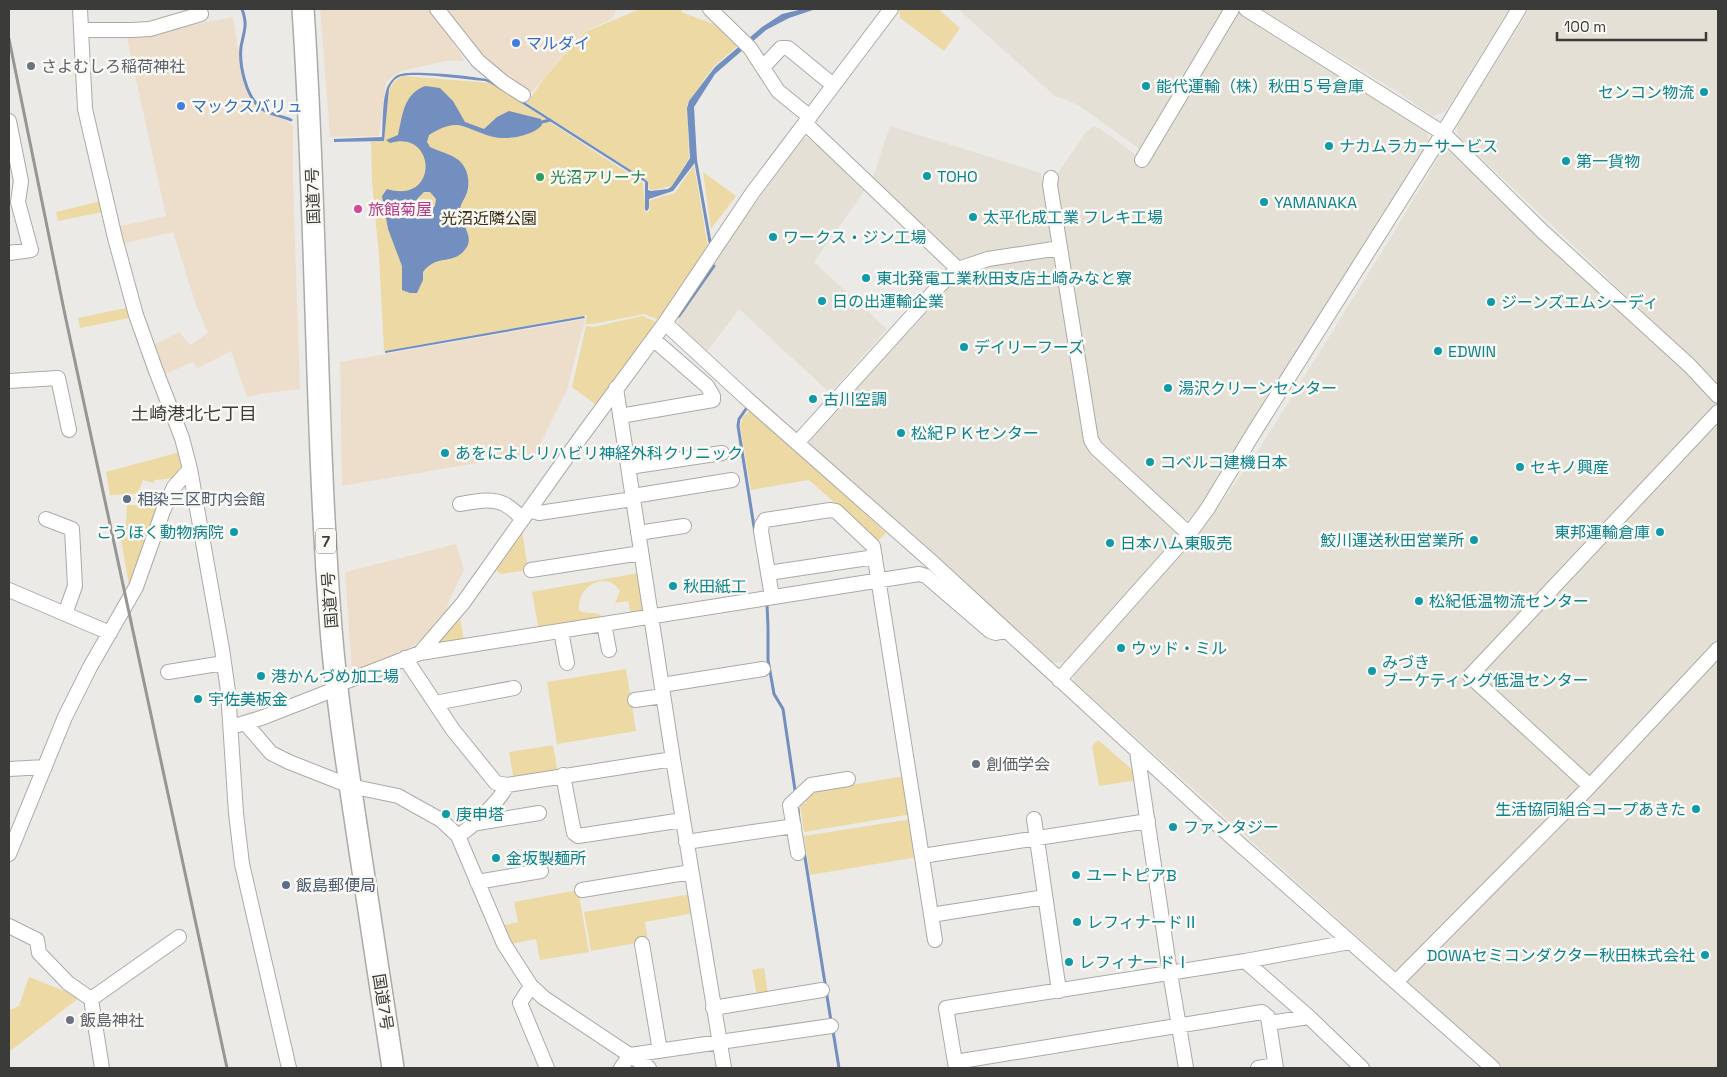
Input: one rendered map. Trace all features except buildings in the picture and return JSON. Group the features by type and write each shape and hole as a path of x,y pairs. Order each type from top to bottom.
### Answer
{"highway":[{"name":"国道7号","path":"303,9 312,176 326,540 332,629 337,686 350,786 393,1068"}],"street":[{"path":"80,9 85,108 115,238 136,316 182,438 190,470 224,663 242,864 288,1068"},
{"path":"81,30 150,29 201,14 199,9"},
{"path":"437,9 478,60 523,95"},
{"path":"710,9 745,44 778,91 958,270"},
{"path":"420,653 463,603 616,388 665,323 753,192 891,9"},
{"path":"1142,160 1232,9"},
{"path":"1246,9 1443,133 1542,231 1690,366 1718,396"},
{"path":"1059,680 1189,534 1208,508 1519,9"},
{"path":"766,64 782,48 788,48 833,85"},
{"path":"9,121 21,181 18,202 31,250 9,253"},
{"path":"1051,178 1050,185 1091,440 1096,448 1189,534"},
{"path":"797,442 940,286 958,270 988,259 1060,248"},
{"path":"665,323 932,562 1216,824 1493,1068"},
{"path":"620,416 713,400 713,396 707,386 653,339"},
{"path":"9,381 58,378 69,430"},
{"path":"616,388 686,842 724,1068"},
{"path":"1590,786 1470,676 1718,412"},
{"path":"629,467 722,453"},
{"path":"9,854 65,717 90,666 136,587 163,511 174,487 190,470"},
{"path":"460,504 495,501 526,515 732,480"},
{"path":"772,597 762,531 762,525 765,520 830,510 836,511 873,546 935,940"},
{"path":"46,519 72,529 75,586 65,614"},
{"path":"638,533 684,526"},
{"path":"530,570 641,553"},
{"path":"768,573 875,557"},
{"path":"230,727 246,724 420,653 919,574 926,576 990,631 1006,630"},
{"path":"9,590 110,633"},
{"path":"604,624 609,650"},
{"path":"561,630 567,663"},
{"path":"1396,982 1590,786 1718,649"},
{"path":"405,658 453,730 496,783 506,785 673,759"},
{"path":"168,672 224,663"},
{"path":"635,700 662,690 762,669"},
{"path":"435,703 514,688"},
{"path":"246,724 271,753 289,762 350,786 398,796 440,820 458,836 504,944 531,986 544,998 649,1068"},
{"path":"1137,751 1186,1068"},
{"path":"9,769 45,767"},
{"path":"563,775 574,833 578,836 683,820"},
{"path":"798,853 789,799 811,785 848,779"},
{"path":"458,836 504,794 506,785"},
{"path":"472,824 539,813"},
{"path":"1034,819 1059,991"},
{"path":"922,856 1148,821"},
{"path":"686,842 794,826"},
{"path":"477,882 541,871"},
{"path":"582,890 691,872"},
{"path":"931,915 1045,897"},
{"path":"9,926 37,940 39,953 68,983 91,999 102,1068"},
{"path":"91,999 179,937"},
{"path":"1258,1068 1275,1067 1268,1017 1262,1012 956,1065 946,1008 1245,961 1350,942"},
{"path":"642,944 660,1051"},
{"path":"1245,961 1309,1017 1362,1068"},
{"path":"531,986 520,1003 547,1068"},
{"path":"713,1008 822,990"},
{"path":"1269,1023 1309,1017"},
{"path":"620,1068 630,1055 831,1026"}],"shaded area":[{"path":"320,9 430,9 465,61 445,61 402,71 390,79 386,83 379,136 330,137"},
{"name":"マルダイ","path":"442,9 617,9 612,19 584,32 530,94 481,57"},
{"path":"958,9 1229,9 1141,150 1078,105 1055,96"},
{"path":"1260,9 1509,9 1446,111 1431,115 1396,91"},
{"path":"1530,9 1718,9 1718,383 1459,137 1457,125"},
{"path":"1239,12 1423,130 1428,134 1428,144 1203,502 1191,517 1187,519 1180,518 1096,440 1055,177 1087,131 1093,127 1099,128 1147,163"},
{"path":"233,17 244,85 254,103 261,110 286,120 293,126 293,183 300,389 247,397 231,351 198,368 193,362 163,375 151,346 179,332 190,345 208,333 195,302 173,232 122,244 117,227 166,216 127,38"},
{"path":"890,126 1041,173 1052,238 1046,245 957,263 873,178"},
{"path":"802,138 817,138 867,187 814,262 887,329 830,393 739,309 705,354 681,330 676,315"},
{"path":"1449,151 1561,259 1658,345 1718,405 1718,1068 1504,1068 1073,681 1074,674 1201,532 1258,451 1440,155"},
{"path":"1049,253 1055,256 1086,439 1180,534 1178,540 1071,658 1065,662 1058,663 1051,662 1044,657 809,445 808,441 931,298 962,274 976,269"},
{"path":"585,319 567,390 536,453 342,486 340,362"},
{"path":"456,544 464,570 448,603 446,615 415,645 394,657 355,672 352,671 345,572"}],"green space":[{"path":"640,9 682,9 681,12 719,26 739,45 714,66 687,104 689,158 672,186 654,190 649,189 648,182 643,178 527,103 545,77 585,32"},
{"path":"899,9 938,9 960,28 944,51 900,18"},
{"name":"光沼近隣公園","path":"404,76 490,83 643,183 644,210 647,213 650,209 649,201 675,193 694,165 709,253 661,321 644,314 585,324 587,315 384,351 371,142 384,141 389,90 395,81"},
{"path":"703,172 736,196 711,229"},
{"path":"101,201 103,212 58,221 56,212"},
{"path":"126,308 129,318 80,328 78,318"},
{"path":"642,316 659,323 601,402 596,405 572,387 586,326 594,327"},
{"path":"751,409 886,533 878,541 809,480 751,490 740,426 743,417"},
{"path":"180,452 183,465 174,478 155,480 153,483 143,480 138,494 110,495 106,472"},
{"path":"140,499 162,505 153,530 126,526 127,505 139,505"},
{"path":"120,526 153,531 130,591 119,528"},
{"path":"522,530 528,570 501,574 493,568"},
{"path":"638,573 645,612 631,615 628,601 615,603 620,591 614,585 601,581 588,587 580,601 579,610 601,615 602,619 539,631 532,592"},
{"path":"460,617 464,642 431,648"},
{"path":"626,669 636,731 557,744 547,682"},
{"path":"1098,740 1136,773 1138,780 1099,786 1092,746"},
{"path":"553,745 558,773 514,781 509,752"},
{"path":"905,776 912,814 804,832 800,805 806,803 805,796 815,791"},
{"path":"912,819 918,857 810,875 804,836"},
{"path":"578,890 589,952 540,960 536,939 511,944 504,925 518,922 514,902"},
{"path":"691,894 694,913 645,922 648,941 591,951 584,912"},
{"path":"764,968 768,994 757,996 752,970"},
{"path":"29,977 80,997 9,1052 9,1010 19,1006"}],"water":[{"path":"803,9 816,9 789,18 766,30 715,74 694,107 697,160 673,191 649,199 647,211 645,210 645,182 485,81 427,75 405,75 399,77 389,89 384,141 334,142 334,139 382,137 385,95 389,84 397,75 418,73 473,77 490,80 643,178 648,182 648,190 668,189 672,186 690,158 687,108 689,101 715,67 762,27 782,14"},
{"path":"425,86 440,88 453,101 465,122 484,129 497,117 509,111 541,119 542,125 533,132 513,137 500,138 490,136 458,125 446,126 429,135 427,142 430,147 457,159 467,172 468,188 460,209 460,215 469,241 467,247 458,256 438,261 428,267 423,272 423,280 417,293 410,293 402,290 402,266 388,229 382,196 387,189 404,191 416,187 423,178 426,167 423,156 417,147 405,142 390,143 386,140 398,135 405,106 412,94","holes":["424,192 430,192 436,199 435,206 428,211 423,210 418,206 417,199"]},
{"path":"584,316 585,318 385,353 385,351"}],"waterway":[{"path":"242,9 245,24 241,47 241,63 248,89 256,104 262,109 291,120"},
{"path":"542,122 550,120"},
{"path":"695,157 710,242"},
{"path":"679,316 714,266"},
{"path":"746,409 739,419 738,426 755,533"},
{"path":"767,604 768,660 774,694 783,709 795,790"},
{"path":"798,809 799,820"},
{"path":"804,851 831,1021"},
{"path":"833,1031 839,1068"}],"railway":[{"path":"9,39 65,315 227,1068"}],"place":[{"name":"マルダイ","path":"516,43"},
{"name":"さよむしろ稲荷神社","path":"31,66"},
{"name":"能代運輸（株）秋田５号倉庫","path":"1146,86"},
{"name":"センコン物流","path":"1704,92"},
{"name":"マックスバリュ","path":"181,106"},
{"name":"ナカムラカーサービス","path":"1329,146"},
{"name":"第一貨物","path":"1566,161"},
{"name":"TOHO","path":"927,176"},
{"name":"光沼アリーナ","path":"540,177"},
{"name":"YAMANAKA","path":"1264,202"},
{"name":"旅館菊屋","path":"358,209"},
{"name":"太平化成工業 フレキ工場","path":"973,217"},
{"name":"ワークス・ジン工場","path":"773,237"},
{"name":"東北発電工業秋田支店土崎みなと寮","path":"866,278"},
{"name":"日の出運輸企業","path":"822,301"},
{"name":"ジーンズエムシーディ","path":"1491,302"},
{"name":"デイリーフーズ","path":"964,347"},
{"name":"EDWIN","path":"1438,351"},
{"name":"湯沢クリーンセンター","path":"1168,388"},
{"name":"古川空調","path":"813,399"},
{"name":"松紀ＰＫセンター","path":"901,433"},
{"name":"あをによしリハビリ神経外科クリニック","path":"445,453"},
{"name":"コベルコ建機日本","path":"1150,462"},
{"name":"セキノ興産","path":"1520,467"},
{"name":"相染三区町内会館","path":"127,499"},
{"name":"こうほく動物病院","path":"234,532"},
{"name":"東邦運輸倉庫","path":"1660,532"},
{"name":"鮫川運送秋田営業所","path":"1474,540"},
{"name":"日本ハム東販売","path":"1110,543"},
{"name":"秋田紙工","path":"673,586"},
{"name":"松紀低温物流センター","path":"1419,601"},
{"name":"ウッド・ミル","path":"1121,648"},
{"name":"みづき ブーケティング低温センター","path":"1372,671"},
{"name":"港かんづめ加工場","path":"261,676"},
{"name":"宇佐美板金","path":"198,699"},
{"name":"創価学会","path":"976,764"},
{"name":"生活協同組合コープあきた","path":"1696,809"},
{"name":"庚申塔","path":"446,814"},
{"name":"ファンタジー","path":"1173,827"},
{"name":"金坂製麺所","path":"496,858"},
{"name":"ユートピアB","path":"1076,875"},
{"name":"飯島郵便局","path":"286,885"},
{"name":"レフィナードⅡ","path":"1077,922"},
{"name":"DOWAセミコンダクター秋田株式会社","path":"1705,955"},
{"name":"レフィナードⅠ","path":"1069,962"},
{"name":"飯島神社","path":"70,1020"}],"district":[{"name":"土崎港北七丁目","path":"194,413"}]}
